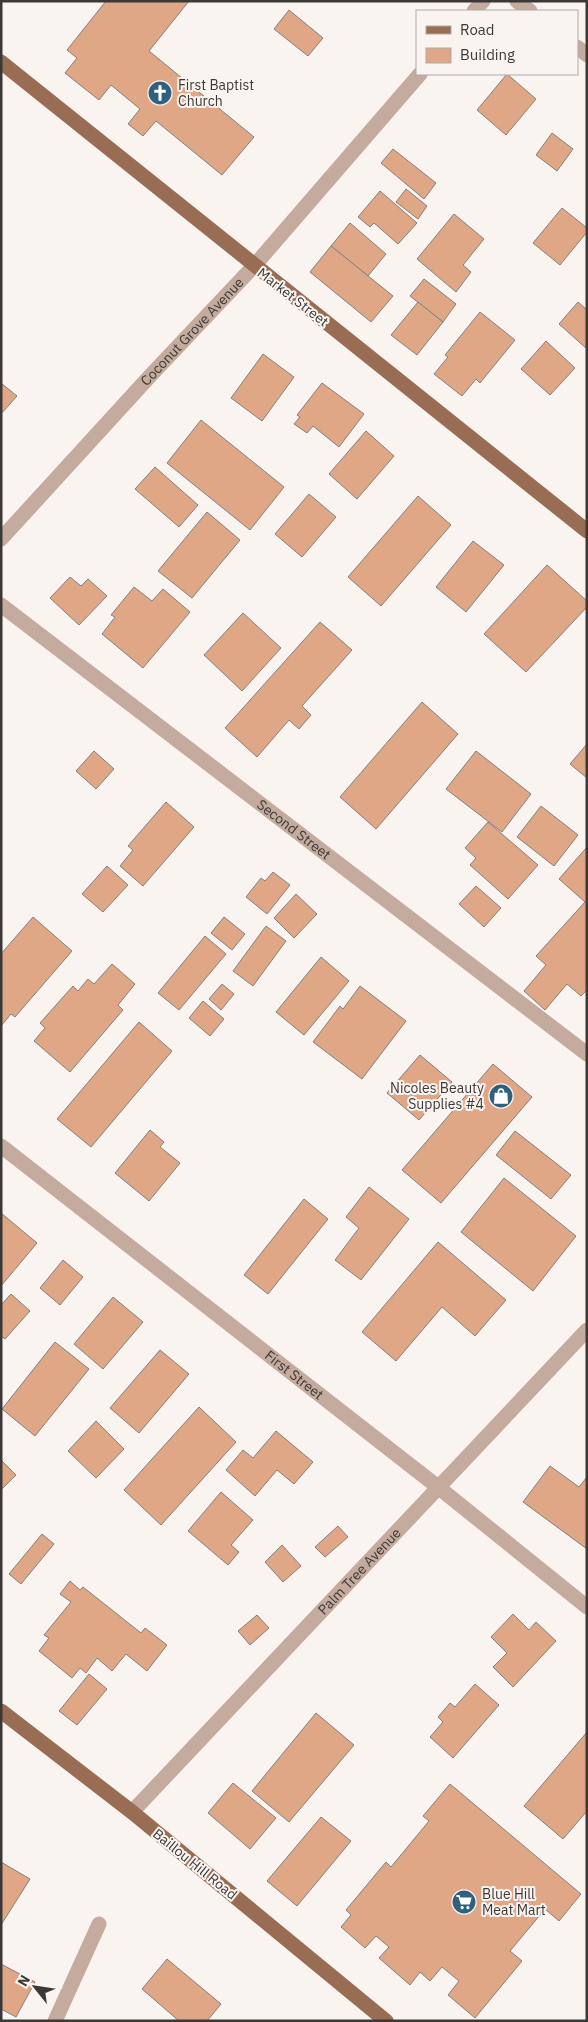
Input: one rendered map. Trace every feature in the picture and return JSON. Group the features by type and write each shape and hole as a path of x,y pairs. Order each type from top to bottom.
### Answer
{"main road":[{"name":"Market Street","path":"1,62 64,110 254,266 587,531"},
{"name":"Baillou Hill Road","path":"1,1711 132,1812 386,2021"}],"street":[{"path":"517,1 529,10"},
{"name":"Coconut Grove Avenue","path":"1,540 150,376 254,266 419,75"},
{"name":"Second Street","path":"1,605 587,1054"},
{"name":"First Street","path":"1,1146 438,1487 587,1607"},
{"name":"Palm Tree Avenue","path":"132,1812 587,1330"},
{"path":"55,2021 99,1924"}],"building":[{"name":"First Baptist Church","path":"106,1 189,1 149,51 254,137 222,175 156,121 143,136 128,124 140,109 111,85 99,100 65,73 77,58 67,50"},
{"path":"289,10 323,38 308,56 274,29"},
{"path":"506,75 536,99 506,135 477,110"},
{"path":"552,133 573,149 557,171 536,155"},
{"path":"393,149 436,183 424,199 381,163"},
{"path":"406,189 427,206 418,219 396,202"},
{"path":"380,191 417,223 398,244 374,223 370,227 358,217"},
{"path":"562,208 587,228 587,232 560,265 533,243"},
{"path":"454,214 484,239 463,265 471,272 456,292 417,259"},
{"path":"350,223 386,254 368,276 331,246"},
{"path":"331,246 393,296 371,322 310,272"},
{"path":"424,279 456,304 443,322 410,296"},
{"path":"418,302 443,322 417,355 391,335"},
{"path":"578,302 587,310 587,349 559,324"},
{"path":"480,312 515,340 480,383 476,379 462,396 434,374 448,357 445,355"},
{"path":"546,341 575,368 550,395 521,369"},
{"path":"263,354 294,377 262,421 231,398"},
{"path":"1,383 17,396 1,414"},
{"path":"322,383 364,414 339,447 313,426 307,433 294,424 300,417 297,415"},
{"path":"201,420 284,487 250,530 167,463"},
{"path":"366,431 394,456 357,499 329,474"},
{"path":"155,467 198,505 179,527 135,489"},
{"path":"309,494 336,517 302,557 275,534"},
{"path":"418,496 451,525 381,606 348,577"},
{"path":"207,512 240,540 192,598 158,571"},
{"path":"473,541 504,565 466,612 436,587"},
{"path":"547,565 587,601 587,607 526,672 484,634"},
{"path":"70,577 81,586 88,579 107,596 79,625 50,598"},
{"path":"134,587 152,601 163,589 190,612 143,668 102,634 115,617 111,615"},
{"path":"243,613 281,648 242,691 204,655"},
{"path":"320,622 352,650 302,706 311,715 299,729 289,720 257,757 225,728"},
{"path":"422,702 458,734 376,829 340,797"},
{"path":"587,744 587,778 570,764"},
{"path":"94,751 114,769 96,789 76,771"},
{"path":"476,751 531,794 502,832 446,789"},
{"path":"166,802 194,827 143,886 120,866 133,850 128,846"},
{"path":"541,806 578,835 554,866 517,837"},
{"path":"488,822 538,865 508,899 470,865 476,858 465,848"},
{"path":"587,847 587,990 581,996 567,984 545,1010 524,991 546,965 536,956 585,902 559,879"},
{"path":"107,866 128,885 103,912 82,894"},
{"path":"273,872 290,885 267,914 246,897 261,878 265,881"},
{"path":"476,886 501,908 484,927 459,904"},
{"path":"296,894 317,914 294,938 274,918"},
{"path":"33,917 72,951 15,1017 11,1014 1,1026 1,954"},
{"path":"224,917 245,934 232,950 211,933"},
{"path":"266,926 286,941 253,986 233,971"},
{"path":"205,936 226,954 179,1010 158,993"},
{"path":"321,957 349,981 304,1035 276,1012"},
{"path":"112,964 135,984 118,1005 123,1010 70,1072 34,1041 45,1028 40,1023 73,986 78,991 88,979 94,984"},
{"path":"222,984 234,994 221,1010 209,999"},
{"path":"360,986 406,1021 362,1079 313,1042 340,1006 343,1009"},
{"path":"203,1001 224,1019 210,1036 189,1018"},
{"path":"139,1022 172,1051 91,1147 57,1119"},
{"path":"420,1055 452,1082 419,1120 387,1093"},
{"path":"493,1064 532,1097 441,1203 402,1170"},
{"path":"150,1130 164,1142 160,1147 180,1163 149,1201 115,1173"},
{"path":"515,1131 571,1175 551,1199 496,1155"},
{"path":"504,1178 576,1236 533,1291 461,1232"},
{"path":"369,1187 409,1219 361,1280 335,1260 359,1228 346,1217"},
{"path":"304,1199 328,1219 268,1294 244,1275"},
{"path":"1,1213 37,1243 1,1286"},
{"path":"438,1242 506,1300 475,1336 442,1307 396,1361 362,1332"},
{"path":"63,1260 83,1277 60,1305 40,1288"},
{"path":"11,1294 30,1311 5,1339 1,1336 1,1305"},
{"path":"113,1297 143,1322 103,1369 74,1344"},
{"path":"55,1342 89,1369 35,1436 2,1409"},
{"path":"160,1350 189,1374 139,1433 110,1408"},
{"path":"199,1407 236,1442 161,1525 124,1490"},
{"path":"96,1421 124,1449 96,1478 68,1451"},
{"path":"276,1431 313,1462 294,1484 277,1470 255,1496 226,1470 243,1450 253,1458"},
{"path":"1,1460 16,1475 1,1490"},
{"path":"550,1466 579,1487 587,1477 587,1549 523,1502"},
{"path":"221,1492 253,1520 231,1545 239,1552 228,1565 188,1531"},
{"path":"338,1526 348,1537 325,1557 315,1547"},
{"path":"42,1534 54,1544 21,1584 9,1574"},
{"path":"282,1545 301,1566 283,1582 265,1562"},
{"path":"70,1581 80,1590 83,1587 141,1633 145,1628 167,1645 147,1671 126,1654 112,1671 97,1658 86,1673 80,1668 72,1678 39,1651 49,1638 44,1635 71,1602 60,1594"},
{"path":"513,1614 529,1630 536,1622 556,1641 513,1687 493,1667 507,1653 491,1637"},
{"path":"257,1615 269,1628 250,1645 238,1631"},
{"path":"89,1674 107,1689 77,1725 59,1711"},
{"path":"475,1684 499,1705 453,1758 430,1737 443,1722 438,1717 450,1703 455,1707"},
{"path":"316,1713 354,1745 289,1822 252,1791"},
{"path":"587,1732 587,1811 563,1839 524,1806"},
{"path":"233,1783 276,1818 250,1849 208,1813"},
{"name":"Blue Hill Meat Mart","path":"450,1784 581,1894 559,1921 545,1909 510,1951 522,1961 475,2018 448,1995 459,1981 442,1967 430,1981 420,1972 410,1985 379,1958 389,1947 376,1936 365,1948 341,1927 351,1915 346,1910 386,1862 391,1867 429,1821 423,1816"},
{"path":"321,1817 351,1841 297,1906 267,1881"},
{"path":"1,1862 30,1879 1,1925"},
{"path":"167,1959 221,2004 207,2021 179,2021 142,1989"},
{"path":"1,1964 35,1982 16,2017 1,2009"}],"place":[{"name":"First Baptist Church","path":"160,93"},
{"name":"Nicoles Beauty Supplies #4","path":"501,1096"},
{"name":"Blue Hill Meat Mart","path":"464,1902"}]}
